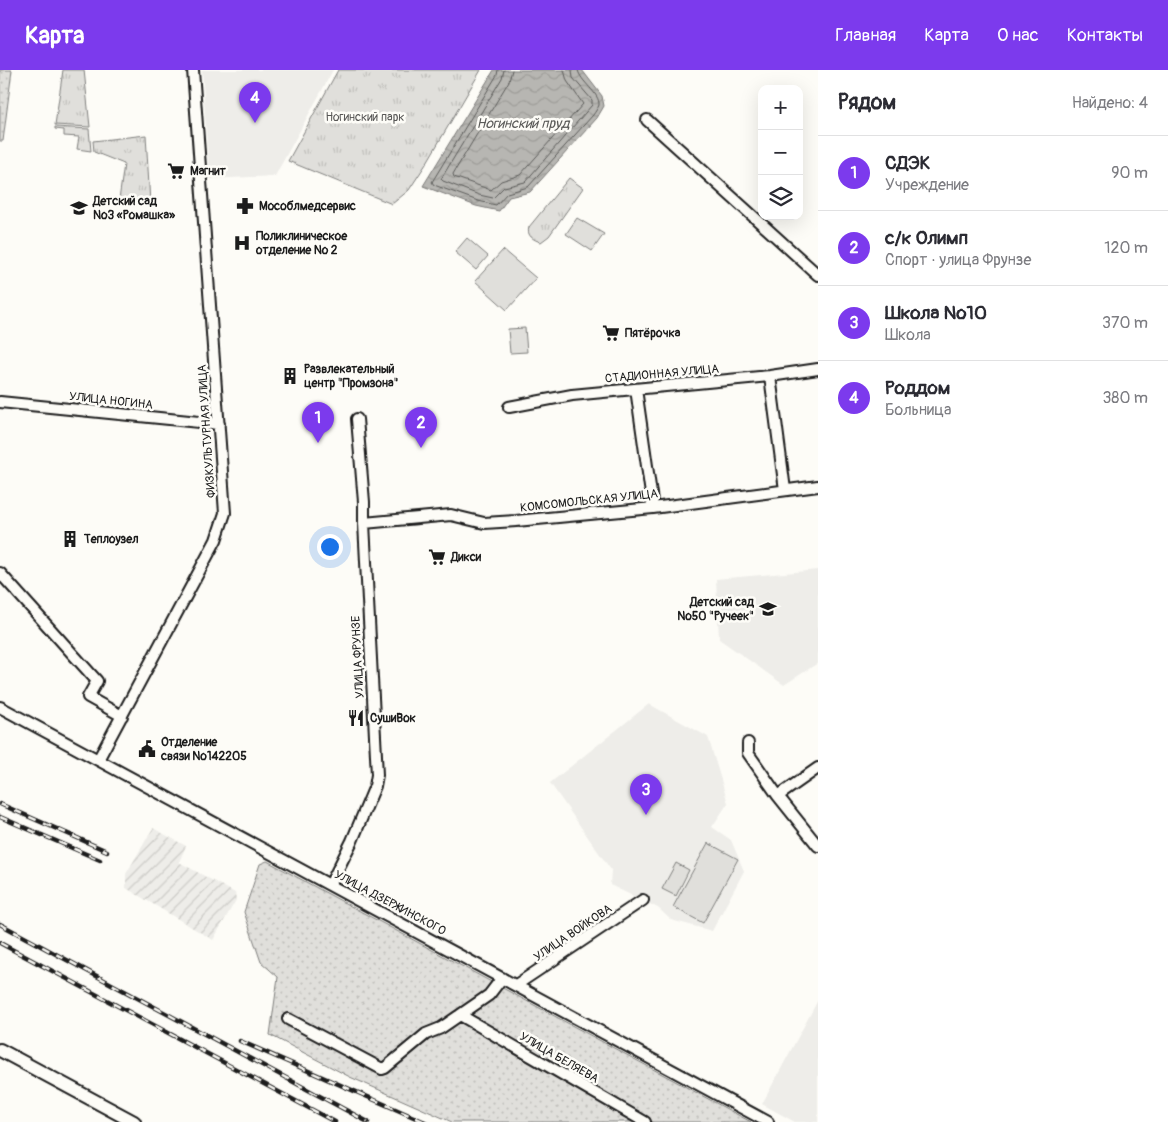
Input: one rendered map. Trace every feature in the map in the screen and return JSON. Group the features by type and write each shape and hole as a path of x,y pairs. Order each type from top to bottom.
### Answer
{"main road":[{"path":"0,1050 134,1122"}],"street":[{"name":"ФИЗКУЛЬТУРНАЯ УЛИЦА","path":"98,760 216,540 225,513 193,70"},
{"path":"647,120 818,276"},
{"name":"СТАДИОННАЯ УЛИЦА","path":"509,407 572,396 770,376 818,369"},
{"path":"770,376 785,490"},
{"path":"636,389 654,508"},
{"name":"УЛИЦА НОГИНА","path":"0,402 219,424"},
{"name":"УЛИЦА ФРУНЗЕ","path":"330,885 352,842 375,786 377,775 364,502 358,419"},
{"name":"КОМСОМОЛЬСКАЯ УЛИЦА","path":"364,523 451,515 484,523 654,508 818,486"},
{"path":"0,573 97,681 88,697 122,716"},
{"name":"УЛИЦА ДЗЕРЖИНСКОГО","path":"0,707 768,1122"},
{"path":"748,743 748,754 778,796 818,846"},
{"path":"778,796 818,768"},
{"name":"УЛИЦА ВОЙКОВА","path":"516,985 643,900"},
{"path":"288,1019 382,1069 386,1068 426,1034 441,1028 488,995 502,978"},
{"name":"УЛИЦА БЕЛЯЕВА","path":"460,1015 645,1122"}],"shaded area":[{"path":"202,70 333,70 275,176 209,179"},
{"name":"Детский сад №50 \"Ручеек\"","path":"818,570 818,663 784,685 719,639 716,579"},
{"path":"649,704 708,737 728,803 712,827 731,840 744,871 712,931 671,920 658,908 610,885 611,870 550,783"},
{"path":"153,828 186,846 179,862 235,893 236,900 213,940 126,888 126,874"},
{"path":"818,1000 818,1122 795,1122 762,1104"}],"green space":[{"path":"0,70 12,70 3,141 0,141"},
{"path":"63,70 84,70 90,127 55,125"},
{"name":"Ногинский парк","path":"338,70 481,70 409,190 392,204 288,161"},
{"path":"55,127 89,129 91,151 77,149 79,137 64,136 64,130 55,129"},
{"path":"146,135 150,203 129,203 119,200 124,164 94,152 93,141"},
{"path":"569,178 583,188 549,236 541,242 533,239 528,230 529,227"},
{"path":"577,218 604,234 592,251 566,234"},
{"path":"467,238 488,256 476,270 455,252"},
{"path":"503,250 536,278 507,310 475,281"},
{"path":"525,328 527,352 510,353 508,329"},
{"path":"708,843 738,859 703,923 673,907"},
{"path":"267,861 751,1122 452,1122 350,1077 270,1035 278,977 261,962 244,912 260,864"},
{"path":"676,863 689,870 676,896 662,889"}],"water":[{"name":"Ногинский пруд","path":"494,70 582,70 602,96 604,106 597,118 530,192 509,197 499,211 476,206 423,186"}],"railway":[{"path":"0,804 107,851"},
{"path":"0,817 100,860"},
{"path":"0,924 368,1122"},
{"path":"0,943 335,1122"},
{"path":"240,1041 425,1122"}],"place":[{"name":"Роддом","path":"255,123"},
{"name":"Магнит","path":"176,171"},
{"name":"Мособлмедсервис","path":"245,206"},
{"name":"Детский сад №3 «Ромашка»","path":"79,208"},
{"name":"Поликлиническое отделение № 2","path":"242,243"},
{"name":"Пятёрочка","path":"611,333"},
{"name":"Развлекательный центр \"Промзона\"","path":"290,376"},
{"name":"СДЭК","path":"318,443"},
{"name":"с/к Олимп","path":"421,448"},
{"name":"Теплоузел","path":"70,539"},
{"name":"Дикси","path":"437,557"},
{"name":"Детский сад №50 \"Ручеек\"","path":"768,609"},
{"name":"СушиВок","path":"356,718"},
{"name":"Отделение связи №142205","path":"147,749"},
{"name":"Школа №10","path":"646,815"}]}
